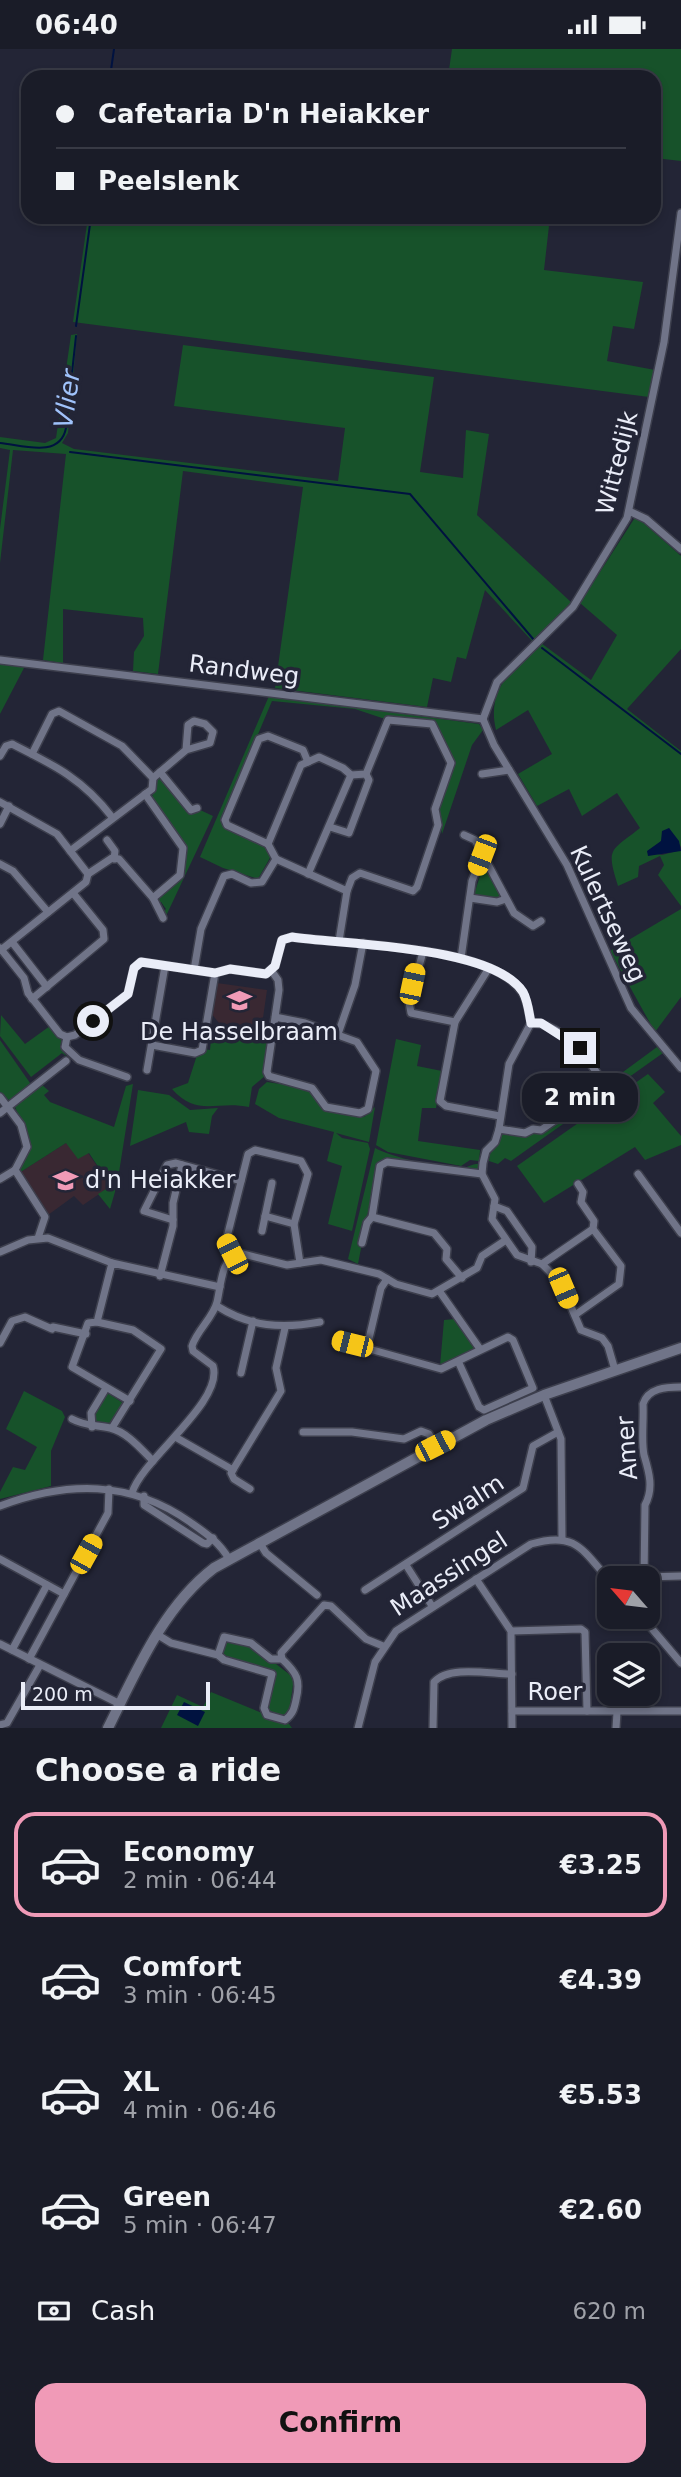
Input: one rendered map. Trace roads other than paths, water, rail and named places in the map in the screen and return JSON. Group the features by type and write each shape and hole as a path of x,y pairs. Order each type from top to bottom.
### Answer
{"street":[{"name":"Wittedijk","path":"483,719 497,682 573,607 619,534 629,511 670,306 681,213"},
{"path":"629,511 646,519 681,549"},
{"name":"Randweg","path":"0,660 483,719"},
{"path":"32,754 52,714 59,711 122,746 153,778"},
{"path":"330,827 346,834 351,830 369,780 366,774 386,722 391,719 432,724 451,763 435,809 438,825 417,887 413,891 360,873 352,878 347,891 339,941"},
{"name":"Kulertseweg","path":"483,719 509,770 567,865 631,1008 681,1068"},
{"path":"70,851 152,789 153,778 186,750 210,743 212,732 209,727 194,720 188,725 186,750"},
{"path":"308,762 303,750 268,736 258,739 225,820 227,825 268,844 276,859 347,891"},
{"path":"0,756 6,745 12,744 32,754 83,783 112,817"},
{"path":"268,844 301,765 319,757 343,768 351,775 366,774"},
{"path":"482,774 509,770"},
{"path":"160,772 191,810 197,808"},
{"path":"308,874 351,775"},
{"path":"145,794 176,834 184,852 180,876 153,898"},
{"path":"0,802 44,824 88,874"},
{"path":"0,824 9,806"},
{"path":"464,835 475,840 514,913 533,926 541,921"},
{"path":"107,840 115,851 114,859"},
{"path":"461,958 470,898 482,855"},
{"path":"163,918 153,898 123,862 114,859 88,874 86,882 1,949 24,978 32,999 60,1034 67,1037 75,1035 128,994 137,964 144,961 215,973 230,969 261,974 271,970"},
{"path":"194,970 201,929 224,876 232,874 251,883 262,882 276,859"},
{"path":"0,864 13,871 48,912"},
{"path":"32,999 104,939 103,930 73,893"},
{"path":"470,898 497,902 506,899"},
{"path":"275,1017 338,1034 361,1045 375,1068 371,1101 364,1112 327,1107 312,1088 269,1076 275,1017 279,990 271,970 279,945 286,938 363,943 461,958 489,968 517,986 524,994 531,1023 509,1064 499,1129 495,1142 486,1151 482,1174 493,1192 492,1219 517,1255 542,1264 563,1288 584,1334 601,1338 608,1346 615,1370"},
{"path":"12,942 47,987"},
{"path":"338,1034 355,985 363,943"},
{"path":"423,952 409,1002 411,1013 455,1022"},
{"path":"146,1070 165,966"},
{"path":"489,968 455,1022 440,1101 446,1107 500,1116"},
{"path":"152,1045 195,1053 202,1050 215,973"},
{"path":"499,1129 525,1133 533,1129 541,1131 594,1093 597,1073 580,1048 541,1023 531,1023"},
{"path":"67,1037 65,1047 72,1056 127,1077"},
{"path":"0,1113 66,1061"},
{"path":"0,1097 27,1139 24,1155 15,1170 0,1179"},
{"path":"232,1254 226,1241 248,1154 255,1150 302,1161 308,1174 294,1224 300,1263"},
{"path":"362,1243 367,1223 372,1217 380,1166 387,1162 472,1175 482,1174"},
{"path":"173,1220 147,1215 144,1207 167,1165 182,1165 242,1181"},
{"path":"160,1276 182,1165"},
{"path":"15,1170 45,1217 38,1238"},
{"path":"638,1174 681,1233"},
{"path":"262,1231 272,1183"},
{"path":"575,1315 619,1284 621,1266 593,1229 594,1221 581,1202 583,1192 578,1184"},
{"path":"494,1206 504,1208 532,1247 531,1262"},
{"path":"265,1216 294,1224"},
{"path":"372,1217 433,1233 447,1249 446,1259 462,1278"},
{"path":"542,1264 593,1229"},
{"path":"0,1252 38,1238 48,1238 91,1252 111,1263 160,1276 220,1287"},
{"path":"132,1493 139,1475 177,1438 215,1378 213,1366 193,1351 192,1346 216,1306 226,1262 232,1254 239,1252 287,1265 321,1260 432,1294 440,1292 477,1268 482,1256 506,1240"},
{"path":"97,1322 111,1263"},
{"path":"366,1347 381,1288 387,1279"},
{"path":"440,1292 481,1349"},
{"path":"216,1306 231,1315 285,1328 320,1322"},
{"path":"0,1343 12,1321 25,1317 53,1328 86,1334"},
{"path":"241,1373 253,1321"},
{"path":"111,1428 130,1401 161,1352 161,1347 133,1330 97,1322 88,1323 72,1367 130,1401"},
{"path":"250,1489 234,1479 233,1470 281,1391 276,1368 285,1328"},
{"path":"337,1340 441,1369 505,1338 513,1340 533,1388 484,1410 479,1407 458,1361"},
{"path":"108,1728 158,1635 190,1589 229,1559 435,1446 544,1395 681,1348"},
{"name":"Amer","path":"645,1566 645,1505 649,1497 650,1468 644,1455 643,1404 646,1396 653,1391 681,1387"},
{"path":"92,1427 91,1413 106,1388"},
{"path":"544,1395 558,1432 562,1539 579,1546 597,1566"},
{"path":"72,1419 92,1427 111,1428 134,1441 153,1461"},
{"path":"303,1432 352,1431 404,1439 421,1431 429,1434 435,1446"},
{"name":"Swalm","path":"365,1590 523,1488 533,1446 558,1432"},
{"path":"177,1438 233,1470"},
{"path":"0,1506 47,1491 109,1489 132,1493 144,1496 144,1505 203,1543 207,1544 212,1538 220,1543 229,1559"},
{"path":"29,1659 108,1513 109,1489"},
{"name":"Maassingel","path":"358,1728 375,1662 383,1646 406,1622 531,1544 562,1539"},
{"path":"259,1542 266,1553 317,1595"},
{"path":"0,1559 64,1594"},
{"path":"407,1565 432,1606"},
{"name":"Amer","path":"660,1577 681,1576"},
{"path":"476,1579 511,1631 512,1728"},
{"path":"12,1650 47,1585"},
{"path":"158,1635 171,1643 218,1655 224,1660 272,1674 264,1708 267,1715 285,1720 292,1714 300,1685 296,1673 282,1659 281,1653 324,1605 331,1606 366,1639 383,1646"},
{"path":"511,1631 581,1629 585,1632 587,1711"},
{"path":"652,1629 681,1663"},
{"path":"218,1655 225,1637 251,1643 271,1659 282,1659"},
{"path":"0,1644 120,1704"},
{"path":"15,1728 3,1724 40,1665"},
{"path":"433,1728 434,1682 438,1678 449,1674 512,1674"},
{"name":"Roer","path":"512,1711 681,1711"},
{"path":"616,1728 617,1712"}],"water":[{"path":"669,828 679,841 681,851 648,856 647,851 661,841 662,831"},
{"path":"184,1702 205,1712 198,1726 177,1715"}],"waterway":[{"name":"Vlier","path":"111,70 114,49"},
{"name":"Vlier","path":"76,326 90,224"},
{"name":"Vlier","path":"0,443 39,448 56,444 62,438 66,428 76,336"},
{"path":"70,452 410,494 534,640"},
{"path":"542,648 681,754"}],"place":[{"name":"De Hasselbraam","path":"239,1001"},
{"name":"d'n Heiakker","path":"65,1180"}]}
